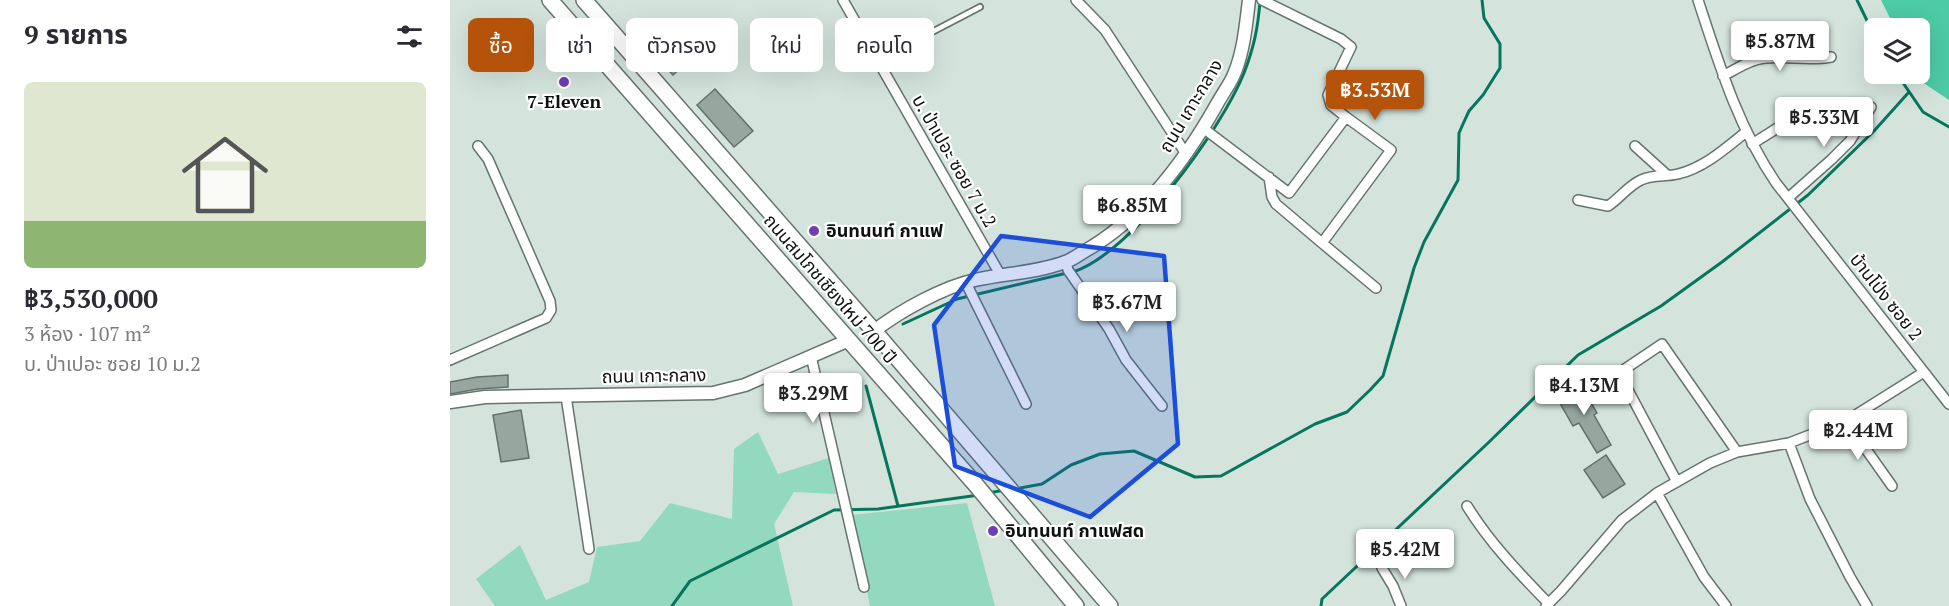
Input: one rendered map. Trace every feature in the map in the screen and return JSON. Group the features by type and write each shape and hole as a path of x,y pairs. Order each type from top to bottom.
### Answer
{"main road":[{"name":"ถนนสมโภชเชียงใหม่ 700 ปี","path":"550,0 976,485 1077,606"},
{"name":"ถนนสมโภชเชียงใหม่ 700 ปี","path":"584,0 874,331 1110,606"}],"street":[{"name":"บ. ป่าเปอะ ซอย 7 ม.2","path":"843,0 854,18"},
{"path":"1076,0 1110,38 1186,154"},
{"name":"ถนน เกาะกลาง","path":"874,331 893,316 966,284 1001,276 1069,269 1124,223 1156,194 1186,154 1208,132 1235,73 1244,43 1249,0"},
{"path":"1263,0 1341,39 1351,47 1328,94 1332,105 1391,150 1322,243"},
{"name":"บ้านโป่ง ซอย 2","path":"1698,0 1723,75 1746,132 1762,162 1949,404"},
{"path":"1723,75 1755,60 1766,58 1797,60 1832,57"},
{"name":"บ. ป่าเปอะ ซอย 7 ม.2","path":"885,72 1001,276"},
{"path":"1792,203 1850,141 1871,107"},
{"path":"1208,132 1289,193 1346,117"},
{"path":"1752,144 1796,117"},
{"path":"1578,200 1608,206 1638,181 1647,177 1691,170 1712,158 1746,132"},
{"path":"450,360 546,318 551,310 488,159 478,146"},
{"path":"1635,146 1667,175"},
{"path":"1269,177 1272,197 1276,204 1376,288"},
{"path":"1069,269 1109,329 1126,360 1162,406"},
{"path":"966,284 1026,404"},
{"name":"ถนน เกาะกลาง","path":"450,402 485,397 713,393 744,386 849,340"},
{"path":"1677,482 1619,374 1662,344 1737,452"},
{"path":"811,356 864,587"},
{"path":"1467,506 1500,553 1547,605 1622,520 1657,493 1737,452 1789,443 1846,421 1924,372"},
{"path":"566,396 589,549"},
{"path":"1846,421 1892,486"},
{"path":"1789,443 1810,499 1866,606"},
{"path":"1657,493 1704,576 1726,606"},
{"path":"1382,568 1401,606"}],"lane":[{"path":"934,32 980,7"}],"highlighted area":[{"path":"1001,236 1164,256 1178,444 1090,517 955,466 934,325"}],"green space":[{"path":"1881,0 1949,0 1949,100 1925,84 1930,84 1930,18 1890,18"},
{"path":"758,432 778,474 829,458 836,494 794,492 774,524 793,606 495,606 476,579 520,545 546,600 589,582 597,547 640,541 670,503 732,519 734,449"},
{"path":"967,503 995,606 870,606 851,515"}],"building":[{"path":"715,89 753,131 734,147 697,105"},
{"path":"508,375 508,387 450,394 450,382"},
{"path":"1580,384 1597,413 1594,415 1611,445 1597,453 1579,423 1573,426 1557,398"},
{"path":"521,410 529,458 501,462 493,415"},
{"path":"1606,455 1625,484 1603,498 1584,470"}],"waterway":[{"path":"1015,489 1042,484 1071,465 1100,454 1134,451 1195,477 1221,476 1315,424 1347,412 1370,390 1383,376 1414,268 1424,242 1458,180 1459,133 1469,111 1483,95 1500,68 1500,44 1484,18 1482,0"},
{"path":"1857,0 1866,18"},
{"path":"1073,272 1096,260 1121,241 1147,216 1195,156 1216,125 1244,73 1255,37 1260,1"},
{"path":"1904,84 1923,112 1949,127"},
{"path":"1321,606 1322,599 1578,355 1661,306 1808,195 1874,131 1909,92"},
{"path":"903,324 957,299 1067,273"},
{"path":"866,386 898,506"},
{"path":"988,493 1005,490"},
{"path":"672,606 690,581 834,510 878,509 979,495"}],"place":[{"name":"7-Eleven","path":"564,82"},
{"name":"อินทนนท์ กาแฟ","path":"814,231"},
{"name":"อินทนนท์ กาแฟสด","path":"993,531"}]}
